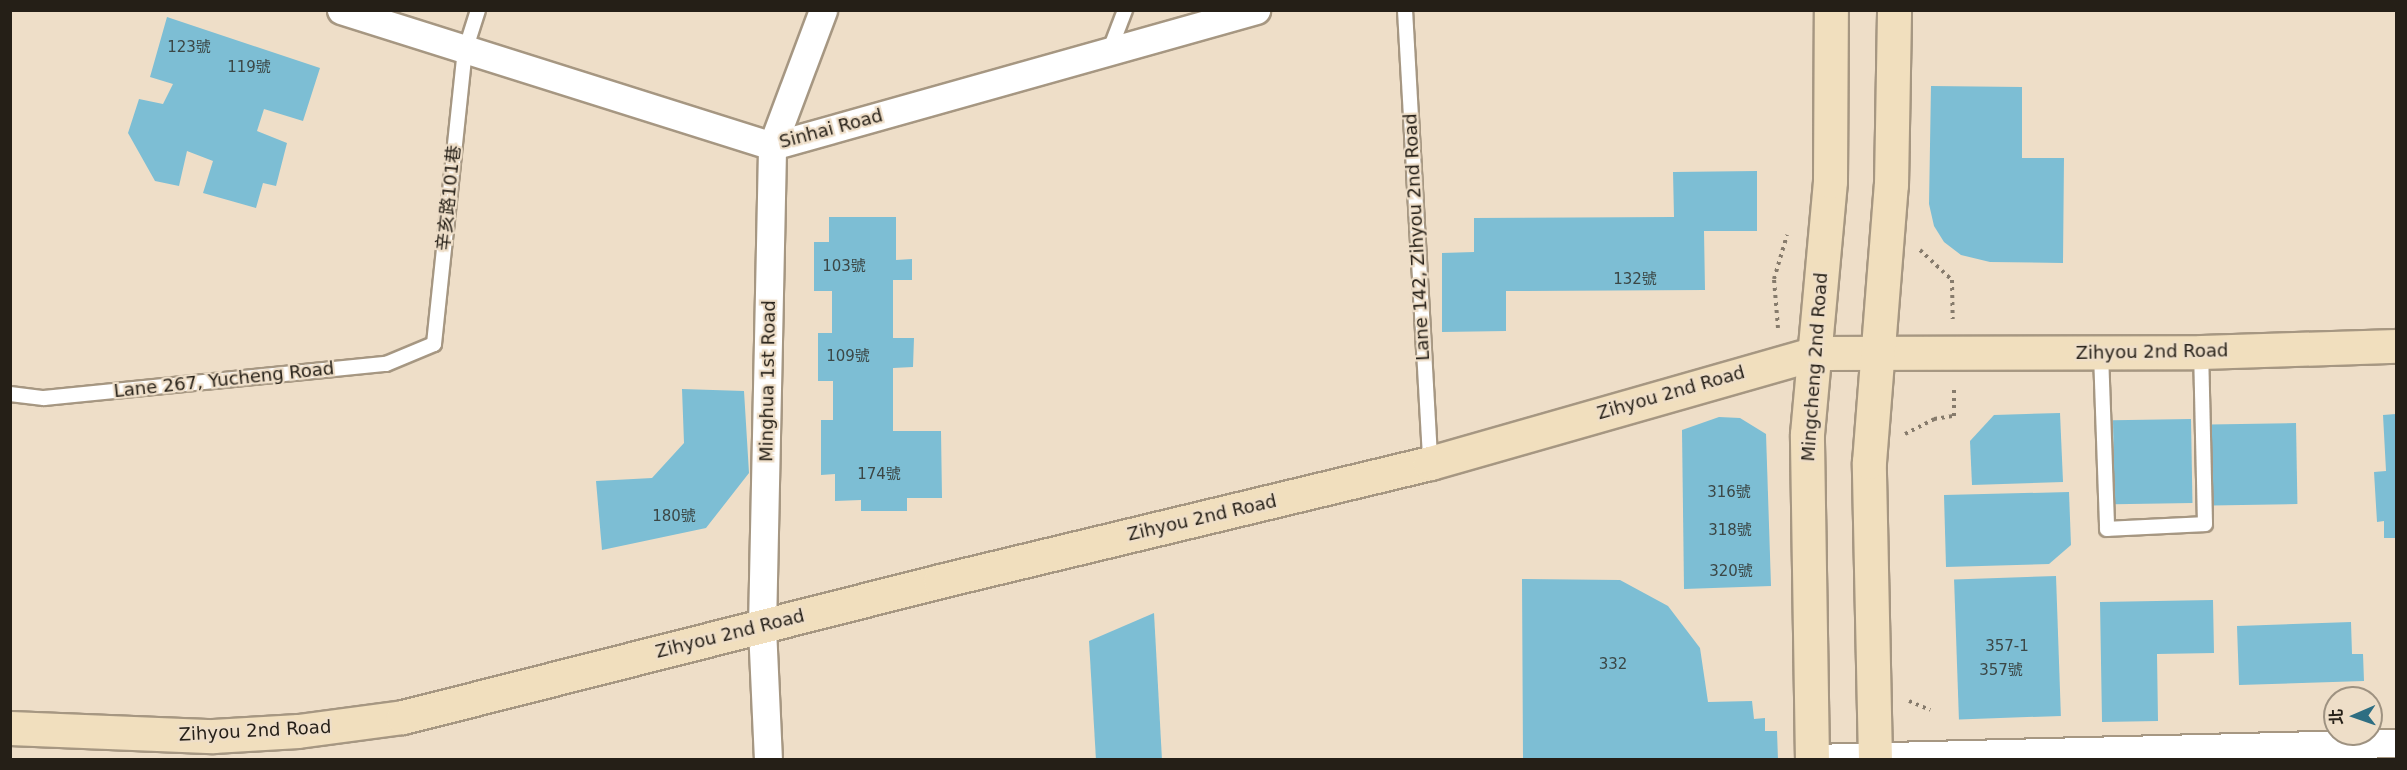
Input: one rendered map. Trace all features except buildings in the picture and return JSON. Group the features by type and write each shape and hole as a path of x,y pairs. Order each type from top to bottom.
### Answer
{"street":[{"name":"Sinhai Road","path":"341,10 772,146 1256,10"},
{"name":"Minghua 1st Road","path":"768,759 762,627 772,146 822,10"},
{"name":"Mingcheng 2nd Road","path":"1812,759 1807,434 1830,181 1831,10"},
{"path":"1875,758 1869,462 1891,185 1894,10"},
{"name":"Zihyou 2nd Road","path":"10,728 213,736 392,719 1430,463 1815,353 1878,350 2201,352 2397,346"},
{"path":"1812,759 2262,753 2397,743"}],"lane":[{"name":"辛亥路101巷","path":"434,344 465,51 478,10"},
{"path":"1108,52 1125,10"},
{"name":"Lane 142, Zihyou 2nd Road","path":"1405,10 1430,463"},
{"name":"Lane 267, Yucheng Road","path":"10,394 44,398 386,364 434,344"},
{"path":"2101,353 2107,529 2205,524 2201,352"}],"path":[{"path":"1774,279 1789,230"}]}
